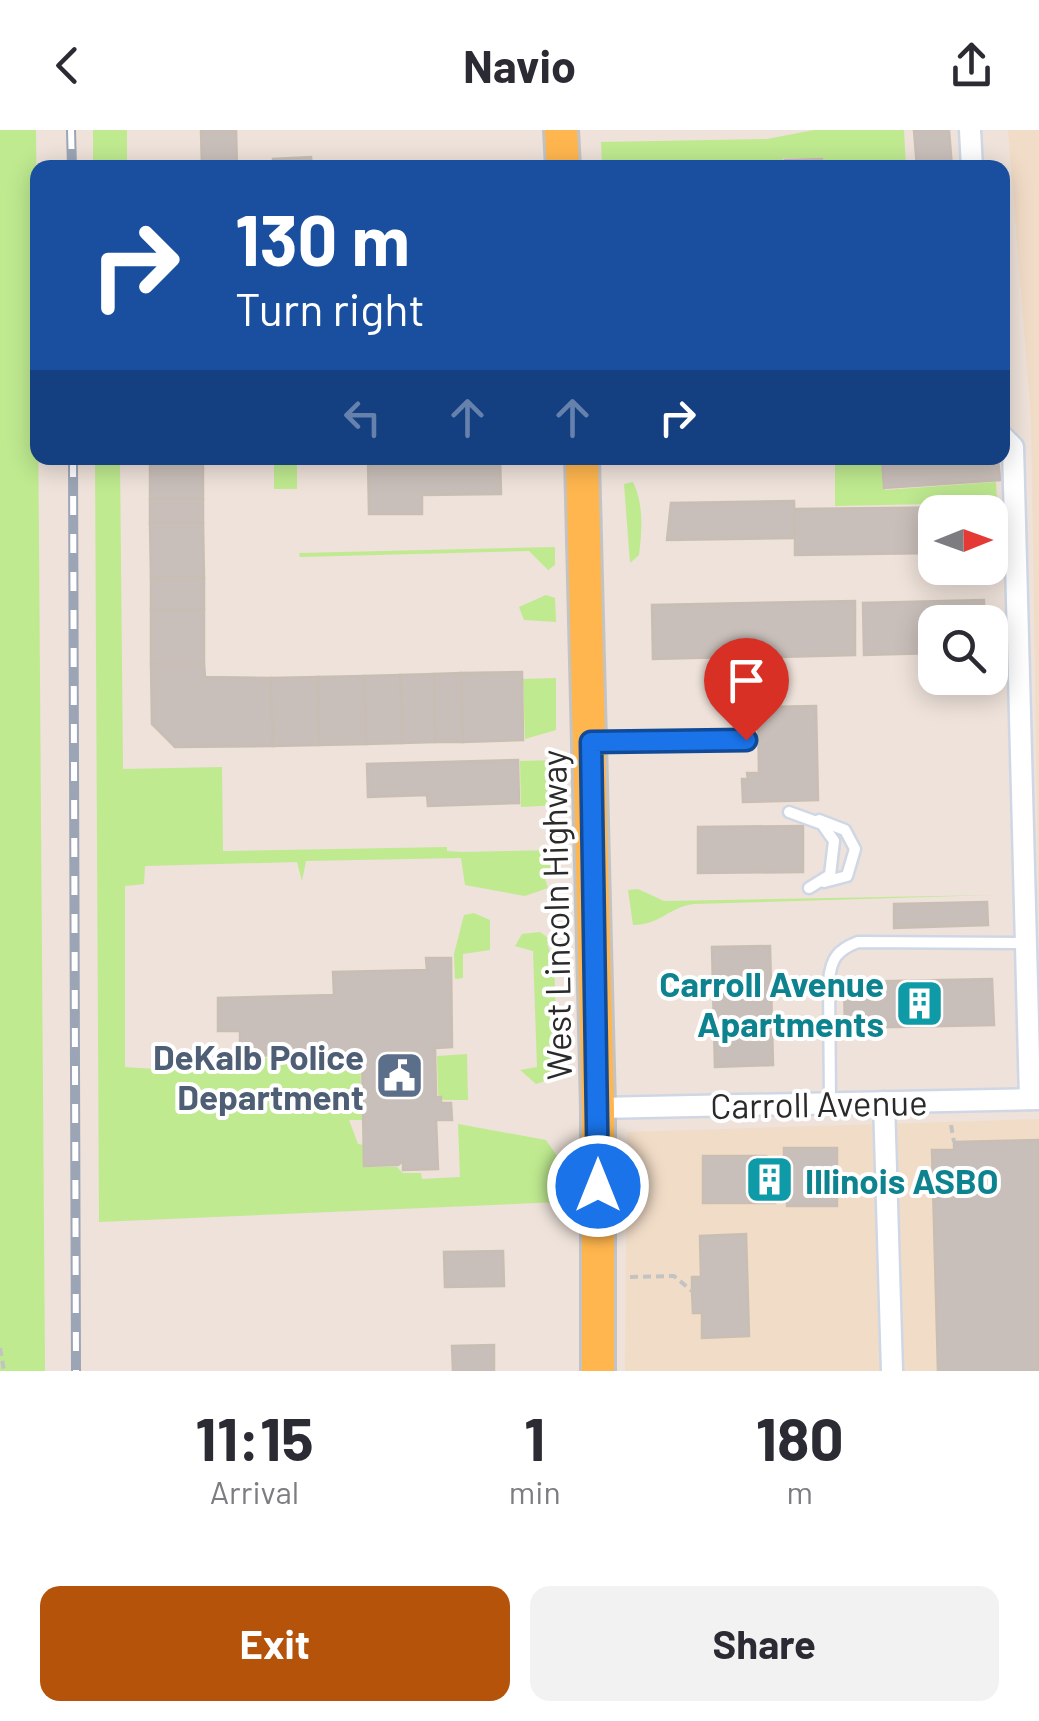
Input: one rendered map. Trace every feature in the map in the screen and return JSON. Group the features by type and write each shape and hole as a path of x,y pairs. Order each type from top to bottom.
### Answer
{"main road":[{"path":"560,130 562,160"},
{"name":"West Lincoln Highway","path":"582,465 598,1108 598,1371"}],"street":[{"path":"970,130 972,160"},
{"path":"1010,444 1026,943 1035,1099"},
{"name":"Carroll Avenue","path":"598,1108 1035,1099"},
{"path":"884,1102 892,1371"}],"lane":[{"path":"591,742 746,740"},
{"path":"789,812 845,830 855,848 847,876 808,888"},
{"path":"812,819 834,841 835,864 823,882"},
{"path":"830,1103 829,980 831,961 843,947 858,942 1026,943"}],"path":[{"path":"951,1125 954,1142"},
{"path":"630,1277 674,1276 692,1290"},
{"path":"0,1348 4,1371"}],"shaded area":[{"path":"1008,130 1039,130 1039,935 1031,418"},
{"path":"1039,1119 1039,1371 625,1371 627,1132"}],"green space":[{"path":"0,130 36,130 36,160 30,160 30,465 38,465 45,1371 0,1371"},
{"path":"93,130 127,130 127,160 93,160"},
{"path":"814,130 904,130 906,160 602,160 601,142 767,139"},
{"path":"95,465 120,465 123,769 222,767 223,851 447,847 447,851 461,852 557,850 555,866 545,879 548,888 525,896 465,885 461,858 306,861 302,881 297,862 145,866 144,884 125,886 125,1067 170,1070 175,1061 293,1057 295,1070 339,1056 360,1055 362,1120 349,1120 358,1144 364,1145 365,1167 397,1167 403,1173 421,1173 422,1179 460,1177 458,1124 546,1140 559,1159 560,1202 99,1222"},
{"path":"274,465 297,465 297,489 274,489"},
{"path":"835,465 882,465 885,490 996,482 997,495 918,495 918,504 835,506"},
{"path":"633,482 641,509 641,527 639,555 630,563 624,484"},
{"path":"555,547 555,565 548,570 529,551 300,557 299,553"},
{"path":"546,595 555,598 556,622 524,620 519,607"},
{"path":"556,678 556,730 525,739 523,679"},
{"path":"556,760 557,805 521,807 520,761"},
{"path":"638,889 664,901 994,895 694,904 633,925 628,890"},
{"path":"474,913 490,920 490,950 463,954 463,978 455,979 454,954 464,915"},
{"path":"540,932 551,940 547,944 554,961 557,1044 548,1080 536,1084 520,1070 537,1067 533,951 515,946 522,934"},
{"path":"467,1054 468,1100 443,1100 438,1094 437,1056"}],"building":[{"path":"201,130 236,130 237,160 202,160"},
{"path":"914,130 949,130 951,160 916,160"},
{"path":"311,157 311,160 273,160"},
{"path":"150,465 203,465 203,499 150,499"},
{"path":"368,465 500,465 501,494 422,495 422,514 369,514"},
{"path":"882,465 999,465 1000,480 884,488"},
{"path":"150,499 203,499 203,523 150,523"},
{"path":"794,501 795,538 667,540 671,503"},
{"path":"918,508 918,553 795,555 795,509"},
{"path":"150,523 203,523 204,578 151,578"},
{"path":"151,578 204,578 204,609 151,610"},
{"path":"984,600 984,605 918,605 918,653 864,655 863,603"},
{"path":"855,601 855,655 776,657 776,662 732,663 732,657 653,659 652,605"},
{"path":"204,609 204,664 151,664 151,610"},
{"path":"151,664 204,664 205,677 271,678 273,746 175,747 152,724"},
{"path":"522,672 523,740 463,742 461,673"},
{"path":"461,673 463,742 435,742 434,674"},
{"path":"434,674 435,742 402,743 400,675"},
{"path":"400,675 402,743 366,744 364,676"},
{"path":"364,676 366,744 319,745 318,677"},
{"path":"318,677 319,745 273,746 271,678"},
{"path":"816,706 818,800 743,802 742,779 748,779 747,773 759,773 758,707"},
{"path":"518,760 519,803 428,806 427,795 368,797 367,764"},
{"path":"803,826 803,872 698,873 698,827"},
{"path":"987,902 988,925 894,928 894,904"},
{"path":"770,946 773,1065 715,1067 712,947"},
{"name":"DeKalb Police Department","path":"426,958 451,958 452,1047 435,1048 436,1097 441,1097 441,1103 451,1103 452,1120 436,1120 438,1169 403,1170 403,1161 398,1165 364,1166 362,1053 240,1056 240,1031 218,1031 218,998 334,995 333,972 427,970"},
{"name":"Carroll Avenue Apartments","path":"992,979 994,1025 845,1028 844,982"},
{"path":"1039,1140 1039,1371 938,1371 932,1150 954,1150 954,1142"},
{"name":"Illinois ASBO","path":"784,1148 837,1148 837,1206 787,1206 787,1195 775,1195 775,1203 703,1203 703,1156 766,1156 784,1164"},
{"path":"746,1234 749,1336 702,1338 702,1313 693,1313 692,1291 692,1277 701,1277 700,1236"},
{"path":"503,1251 504,1286 445,1287 444,1252"},
{"path":"494,1345 494,1371 453,1371 452,1346"}],"railway":[{"path":"71,130 72,160"},
{"path":"73,465 76,1371"}],"place":[{"name":"Carroll Avenue Apartments","path":"919,1003"},
{"name":"DeKalb Police Department","path":"399,1076"},
{"name":"Illinois ASBO","path":"770,1180"}],"route":[{"path":"598,1186 591,742 746,740"}]}
